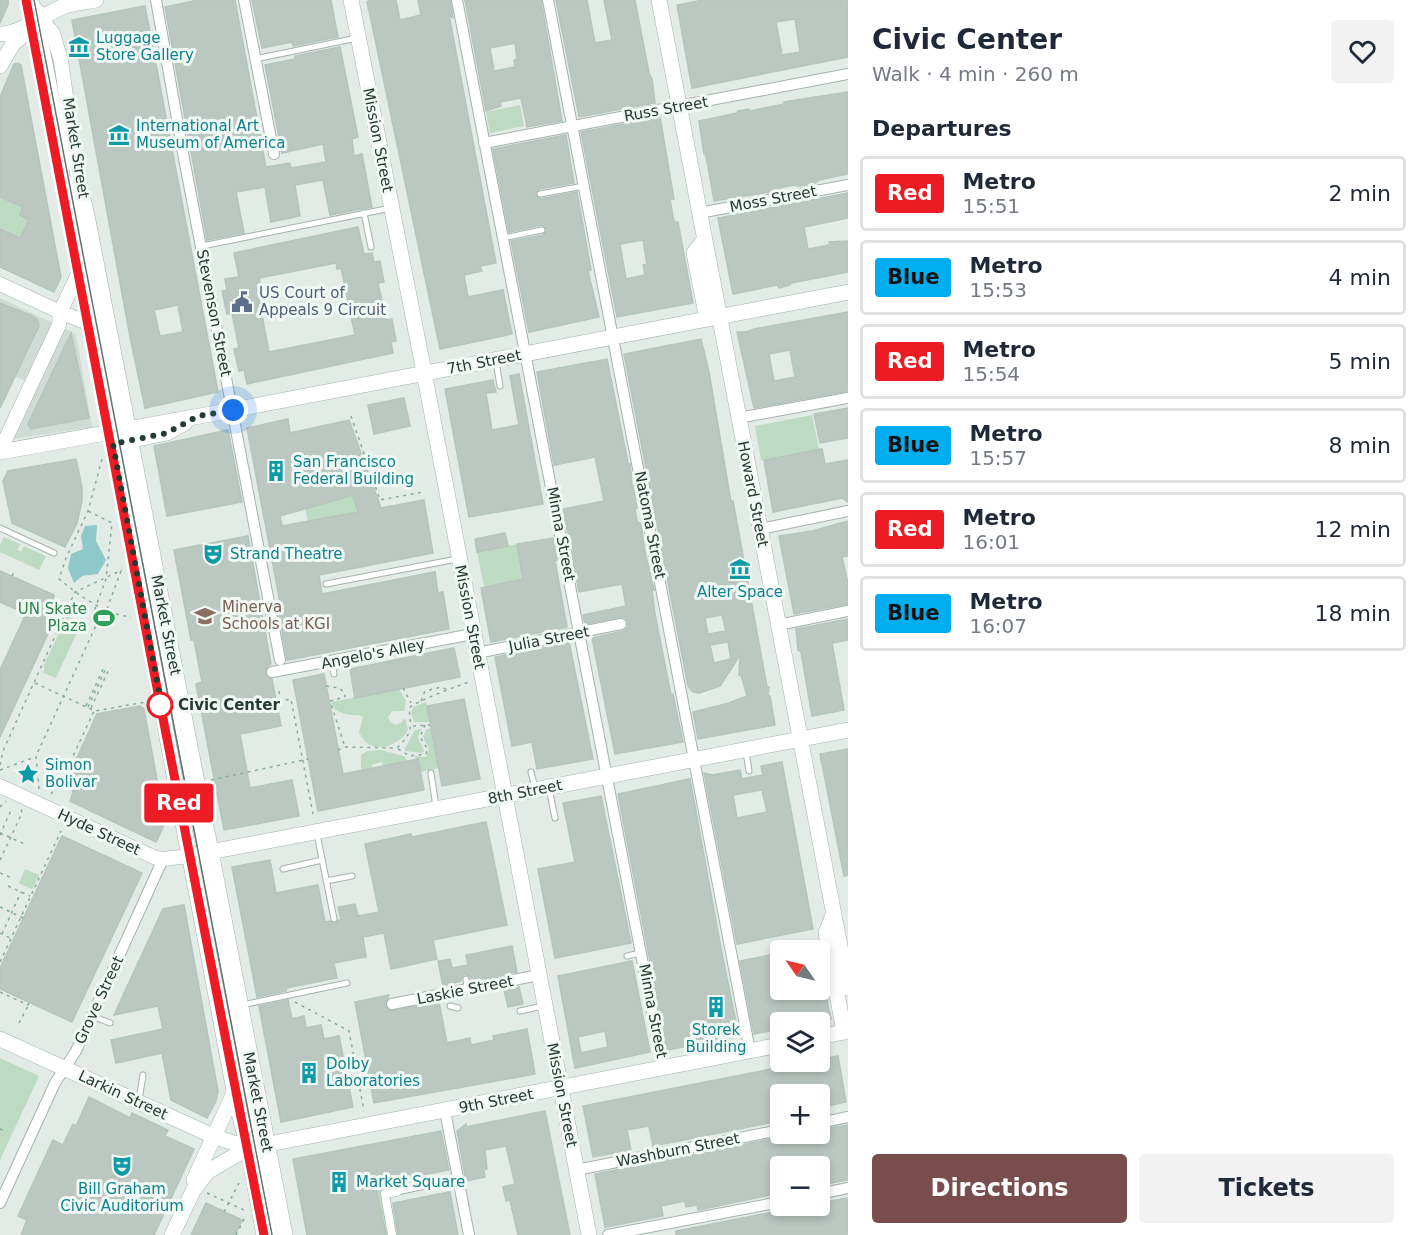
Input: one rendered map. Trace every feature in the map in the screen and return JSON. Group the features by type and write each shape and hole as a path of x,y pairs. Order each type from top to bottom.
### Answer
{"main road":[{"path":"0,34 9,33 62,7 96,0"},
{"name":"Mission Street","path":"351,0 589,1235"},
{"name":"Howard Street","path":"659,0 704,240 713,318 738,418 848,988"},
{"path":"0,66 13,44 41,19"},
{"name":"7th Street","path":"0,451 121,436 167,433 198,416 848,292"},
{"name":"Market Street","path":"121,436 201,854 239,1005 258,1147 264,1235"},
{"name":"8th Street","path":"201,854 848,730"},
{"name":"Market Street","path":"201,854 207,831"},
{"path":"830,1035 846,1032 826,933 834,913"},
{"name":"Larkin Street","path":"0,1039 213,1136 258,1147"},
{"name":"9th Street","path":"258,1147 770,1047"},
{"path":"186,1205 213,1136 234,1094"},
{"name":"Market Street","path":"234,1094 258,1147 285,1235"},
{"path":"172,1235 199,1180 207,1172 258,1147"}],"street":[{"name":"Market Street","path":"30,0 41,19 53,33 61,61 99,322 121,436 207,831"},
{"name":"Market Street","path":"38,0 41,19 37,36 38,45 80,270 99,322"},
{"name":"Stevenson Street","path":"156,0 280,660"},
{"path":"244,0 274,154"},
{"name":"Minna Street","path":"457,0 526,354 579,605 580,632 663,1068"},
{"name":"Natoma Street","path":"548,0 750,1051"},
{"name":"Russ Street","path":"484,142 848,74"},
{"name":"Moss Street","path":"699,213 848,185"},
{"path":"0,451 59,325 60,312 80,270"},
{"path":"0,284 60,312 99,322"},
{"path":"738,418 848,398"},
{"path":"760,529 848,511"},
{"path":"778,625 848,611"},
{"name":"Julia Street","path":"477,653 621,624"},
{"name":"Angelo's Alley","path":"272,672 473,634"},
{"name":"Hyde Street","path":"0,786 163,860"},
{"name":"Market Street","path":"201,854 234,1094"},
{"path":"163,860 201,854"},
{"name":"Grove Street","path":"0,1203 56,1083 92,1016 163,860"},
{"name":"Laskie Street","path":"392,1004 467,984 538,975"},
{"path":"445,1111 469,1235"},
{"path":"830,1121 848,1117"},
{"name":"Washburn Street","path":"576,1170 770,1132"},
{"path":"830,1192 848,1188"},
{"path":"392,1235 385,1194 397,1192"},
{"path":"608,1235 770,1204"}],"lane":[{"path":"255,59 358,38"},
{"path":"540,194 584,186"},
{"path":"202,246 392,207"},
{"path":"364,213 371,247"},
{"path":"503,238 542,230"},
{"path":"495,360 500,386"},
{"path":"0,528 54,553"},
{"path":"326,584 459,559"},
{"path":"332,662 334,674"},
{"path":"745,749 749,771"},
{"path":"531,772 542,789 555,819"},
{"path":"431,773 436,809"},
{"path":"316,832 334,919"},
{"name":"Market Street","path":"201,854 275,1235"},
{"path":"283,869 322,860"},
{"path":"326,881 352,876"},
{"path":"627,956 642,953"},
{"path":"239,1005 347,983"},
{"path":"450,1006 458,1008"},
{"path":"520,1011 544,1006"},
{"path":"92,1016 110,1023"},
{"path":"139,1102 143,1075"},
{"path":"397,1192 458,1179"}],"path":[{"path":"351,416 380,500 423,492"},
{"path":"101,459 88,511 59,579 75,592 107,611 115,615 132,617"},
{"path":"88,511 112,523 106,579 93,614 98,621 111,624 115,615"},
{"path":"12,576 15,570"},
{"path":"0,765 3,751 75,592 122,570 107,611"},
{"path":"39,789 36,756 98,621"},
{"path":"88,707 106,668 88,707"},
{"path":"397,748 409,735 412,727 409,708 412,704 458,684 482,680"},
{"path":"34,682 94,711 148,702"},
{"path":"326,686 339,688 345,693 345,697 330,700 345,747"},
{"path":"421,701 425,691 441,687 448,690"},
{"path":"403,688 412,704"},
{"path":"279,691 281,701 291,699 313,814"},
{"path":"51,794 62,780 94,711"},
{"path":"410,756 423,755 428,750 420,737 425,725"},
{"path":"412,727 430,725"},
{"path":"338,750 345,747 397,748 410,756 411,760"},
{"path":"0,770 36,756"},
{"path":"211,780 308,759"},
{"path":"12,808 0,833 27,845"},
{"path":"0,860 22,813"},
{"path":"0,962 61,831"},
{"path":"0,873 12,878"},
{"path":"8,886 30,897"},
{"path":"11,938 1,934 21,892"},
{"path":"15,905 24,909"},
{"path":"0,907 22,917"},
{"path":"9,920 18,924"},
{"path":"0,992 29,1004 19,1023"},
{"path":"291,1000 349,1031 366,1127"},
{"path":"0,1128 5,1131"},
{"path":"224,1212 238,1183"},
{"path":"206,1193 244,1210"},
{"path":"236,1235 245,1216"}],"shaded area":[{"path":"0,298 76,334 92,427 13,439 37,386 0,370"}],"green space":[{"path":"520,105 524,126 490,133 486,112"},
{"path":"0,197 23,207 20,215 29,220 22,236 15,236 0,229"},
{"path":"812,415 819,449 761,460 755,426"},
{"path":"353,495 358,512 308,522 305,509"},
{"path":"4,537 20,544 17,550 21,552 24,546 46,556 39,570 0,552 0,545"},
{"path":"517,544 523,579 484,587 477,552"},
{"path":"67,616 81,623 56,678 43,673 45,668 43,667"},
{"path":"399,689 406,701 404,711 392,711 388,717 395,725 401,723 405,718 408,730 401,739 385,747 373,746 364,740 359,732 363,718 360,715 349,715 337,711 331,702"},
{"path":"426,702 430,722 414,722 411,713 413,707"},
{"path":"431,728 439,768 421,772 415,756 426,757 428,754 429,749 423,736 427,729"},
{"path":"422,729 419,739 424,752 405,751 415,730"},
{"path":"381,750 404,756 407,761 383,766 382,762 372,764 372,768 361,770 361,755 367,751"},
{"path":"25,869 39,875 32,889 19,883"},
{"path":"0,1058 39,1076 0,1160"},
{"path":"387,1181 398,1235 385,1235 375,1184"}],"water":[{"path":"97,525 96,541 106,560 98,574 82,576 74,583 68,568 71,554 83,549 81,536 85,526"}],"building":[{"path":"0,0 8,0 8,5 0,23"},
{"path":"198,0 235,0 266,167 290,163 291,168 326,162 323,144 282,153 265,65 340,47 358,137 352,139 354,156 362,154 372,207 330,215 323,180 295,185 300,216 271,222 265,187 236,192 244,233 207,240 165,7"},
{"path":"252,0 331,0 338,37 293,46 292,42 262,48"},
{"path":"369,0 396,0 400,20 421,15 418,0 450,0 453,18 449,15 496,263 480,266 482,271 464,275 468,297 503,290 512,334 440,349 367,2"},
{"path":"465,0 541,0 562,121 527,127 521,98 500,102 501,106 486,111","holes":["515,43 517,59 514,60 515,67 494,71 490,48"]},
{"path":"556,0 587,0 595,43 612,40 604,0 635,0 655,103 579,117"},
{"path":"703,0 848,0 848,57 692,88 677,5","holes":["795,19 800,52 782,55 776,22"]},
{"path":"145,6 218,392 145,408 72,20","holes":["178,305 183,332 160,336 154,310"]},
{"path":"14,64 21,65 61,277 54,292 0,267 0,229 20,238 29,220 20,215 23,207 0,197 0,97"},
{"path":"848,92 848,174 819,180 814,184 794,185 783,187 782,190 714,201 699,121 738,111 749,109 750,111 784,104 784,102"},
{"path":"660,117 674,199 670,199 674,222 678,222 693,303 617,317 581,132","holes":["643,240 647,264 643,265 645,275 626,279 620,244"]},
{"path":"566,135 574,183 539,189 535,194 540,199 577,192 591,270 588,271 599,317 529,332 511,241 543,235 547,230 542,225 509,232 493,149"},
{"path":"848,193 848,218 804,227 808,249 830,245 829,242 848,241 848,272 791,283 779,288 777,285 733,294 718,218"},
{"name":"US Court of Appeals 9 Circuit","path":"358,227 364,254 372,253 374,262 380,261 384,282 378,283 386,320 392,319 396,341 391,342 393,353 247,384 244,370 239,371 234,349 239,348 232,313 227,314 222,291 227,290 225,279 239,277 234,253","holes":["336,263 337,269 341,268 355,335 269,352 256,284 260,283 259,278"]},
{"path":"0,303 32,316 38,320 39,326 0,408"},
{"path":"848,312 848,391 754,408 737,332","holes":["790,350 795,377 774,381 769,354"]},
{"path":"71,333 89,418 31,429 28,424"},
{"path":"701,339 775,725 698,739 693,712 747,696 741,675 739,675 740,655 720,686 699,693 693,692 688,686 624,354","holes":["722,615 726,631 708,634 705,618","728,642 731,659 714,663 710,645"]},
{"path":"607,359 630,464 637,521 641,524 654,590 652,590 655,614 671,695 673,694 683,742 615,754 592,638 623,631 628,627 628,622 624,617 620,617 585,624 583,615 626,606 622,584 579,592 563,509 604,501 595,457 554,465 537,372"},
{"path":"519,374 543,504 469,517 445,389 493,380 496,392 486,393 492,430 519,425 510,376"},
{"path":"404,398 410,426 374,434 368,405"},
{"path":"848,408 848,438 820,443 814,414"},
{"path":"288,419 290,433 349,420 381,508 424,500 433,553 319,575 322,594 435,572 438,593 443,592 449,629 287,660 277,603 280,602 247,428","holes":["353,495 358,512 282,526 280,516"]},
{"path":"228,430 242,502 167,516 154,446"},
{"path":"822,449 825,464 848,460 848,502 842,498 773,512 764,460"},
{"path":"76,459 82,487 82,501 77,523 65,547 12,523 3,481 8,471"},
{"path":"848,521 848,556 842,557 848,583 848,604 794,614 779,536 812,531"},
{"path":"505,533 508,546 477,552 475,539"},
{"path":"248,536 271,664 265,673 272,679 281,726 240,734 250,788 292,780 299,816 224,830 196,684 202,682 194,640 191,640 174,550"},
{"path":"553,538 567,627 491,642 481,588 523,579 517,544"},
{"path":"0,571 54,595 53,602 59,610 0,737 0,670 24,618 20,611 0,602"},
{"path":"848,619 848,640 832,643 844,710 812,716 801,652 798,650 796,629"},
{"path":"569,642 593,759 537,769 532,742 512,746 495,657"},
{"path":"454,648 460,677 355,698 350,669"},
{"path":"324,674 343,774 418,759 424,790 318,811 293,680"},
{"path":"464,699 480,779 442,786 427,706"},
{"path":"140,706 144,709 165,823 156,842 70,801 73,792 67,780 97,714"},
{"path":"848,749 848,875 844,876 820,754"},
{"path":"782,762 813,929 737,944 704,773 712,775 740,770 742,779 763,775 761,766","holes":["762,790 767,812 737,818 733,795"]},
{"path":"690,779 739,1036 667,1050 618,794"},
{"path":"601,796 631,943 555,958 538,869 575,862 563,803"},
{"path":"486,822 507,925 433,940 437,959 391,969 384,933 363,937 366,957 334,963 337,978 286,988 286,991 257,997 232,867 270,860 276,893 318,885 325,922 330,921 334,924 341,919 338,907 355,904 358,916 379,912 365,844"},
{"path":"62,836 142,873 72,1022 0,989 0,968"},
{"path":"184,905 218,1091 216,1101 207,1118 171,1100 162,1053 116,1063 111,1040 163,1029 158,1006 114,1015 163,909"},
{"path":"512,946 517,972 471,981 470,976 465,974 461,981 443,986 438,961 450,959 452,968 468,965 466,955"},
{"path":"770,955 770,1000 827,1000 830,1012 770,1012 770,1031 754,1034 740,961"},
{"path":"632,961 650,1052 575,1068 558,976","holes":["605,1031 608,1047 581,1053 578,1037"]},
{"path":"519,987 523,1004 508,1007 504,990"},
{"path":"389,995 385,1005 390,1011 439,1002 447,1043 470,1038 471,1045 494,1040 493,1036 527,1029 535,1074 374,1103 355,1002"},
{"name":"Dolby Laboratories","path":"288,1000 292,1019 304,1016 306,1028 321,1025 324,1039 339,1036 353,1107 281,1122 259,1006"},
{"path":"838,1056 846,1102 830,1106 830,1084 770,1084 770,1123 653,1146 649,1126 627,1130 631,1150 593,1157 583,1106 770,1069 770,1072 830,1072 830,1058"},
{"name":"Bill Graham Civic Auditorium","path":"89,1097 130,1118 132,1113 168,1130 165,1136 194,1149 154,1235 21,1235 27,1220 18,1216 53,1140 63,1145 73,1124 76,1126"},
{"path":"545,1111 570,1235 518,1235 510,1200 506,1201 503,1187 515,1184 506,1146 485,1150 487,1169 484,1170 485,1177 466,1181 457,1131 466,1124 466,1127"},
{"path":"848,1125 848,1180 830,1183 830,1156 770,1156 770,1195 698,1210 697,1205 686,1207 685,1201 661,1206 663,1216 605,1227 595,1174 770,1139 770,1144 830,1144 830,1128"},
{"name":"Market Square","path":"441,1131 449,1170 375,1184 386,1235 307,1235 293,1159"},
{"path":"450,1192 458,1235 398,1235 393,1203"},
{"path":"848,1198 848,1235 676,1235 676,1231 770,1213 770,1216 830,1216 830,1201"},
{"path":"206,1203 242,1220 235,1235 191,1235"}],"tram line":[{"path":"34,0 272,1235"}],"metro line":[{"name":"Red","path":"26,0 264,1235"}],"place":[{"name":"Luggage Store Gallery","path":"79,47"},
{"name":"International Art Museum of America","path":"119,135"},
{"name":"US Court of Appeals 9 Circuit","path":"242,302"},
{"name":"San Francisco Federal Building","path":"276,471"},
{"name":"Strand Theatre","path":"213,554"},
{"name":"Alter Space","path":"740,569"},
{"name":"Minerva Schools at KGI","path":"205,616"},
{"name":"UN Skate Plaza","path":"104,618"},
{"name":"Civic Center","path":"160,705"},
{"name":"Simon Bolivar","path":"28,774"},
{"name":"Storek Building","path":"716,1007"},
{"name":"Dolby Laboratories","path":"309,1073"},
{"name":"Bill Graham Civic Auditorium","path":"122,1166"},
{"name":"Market Square","path":"339,1182"}],"route":[{"path":"160,705 162,708 113,444 167,433 198,416 233,410"}]}
